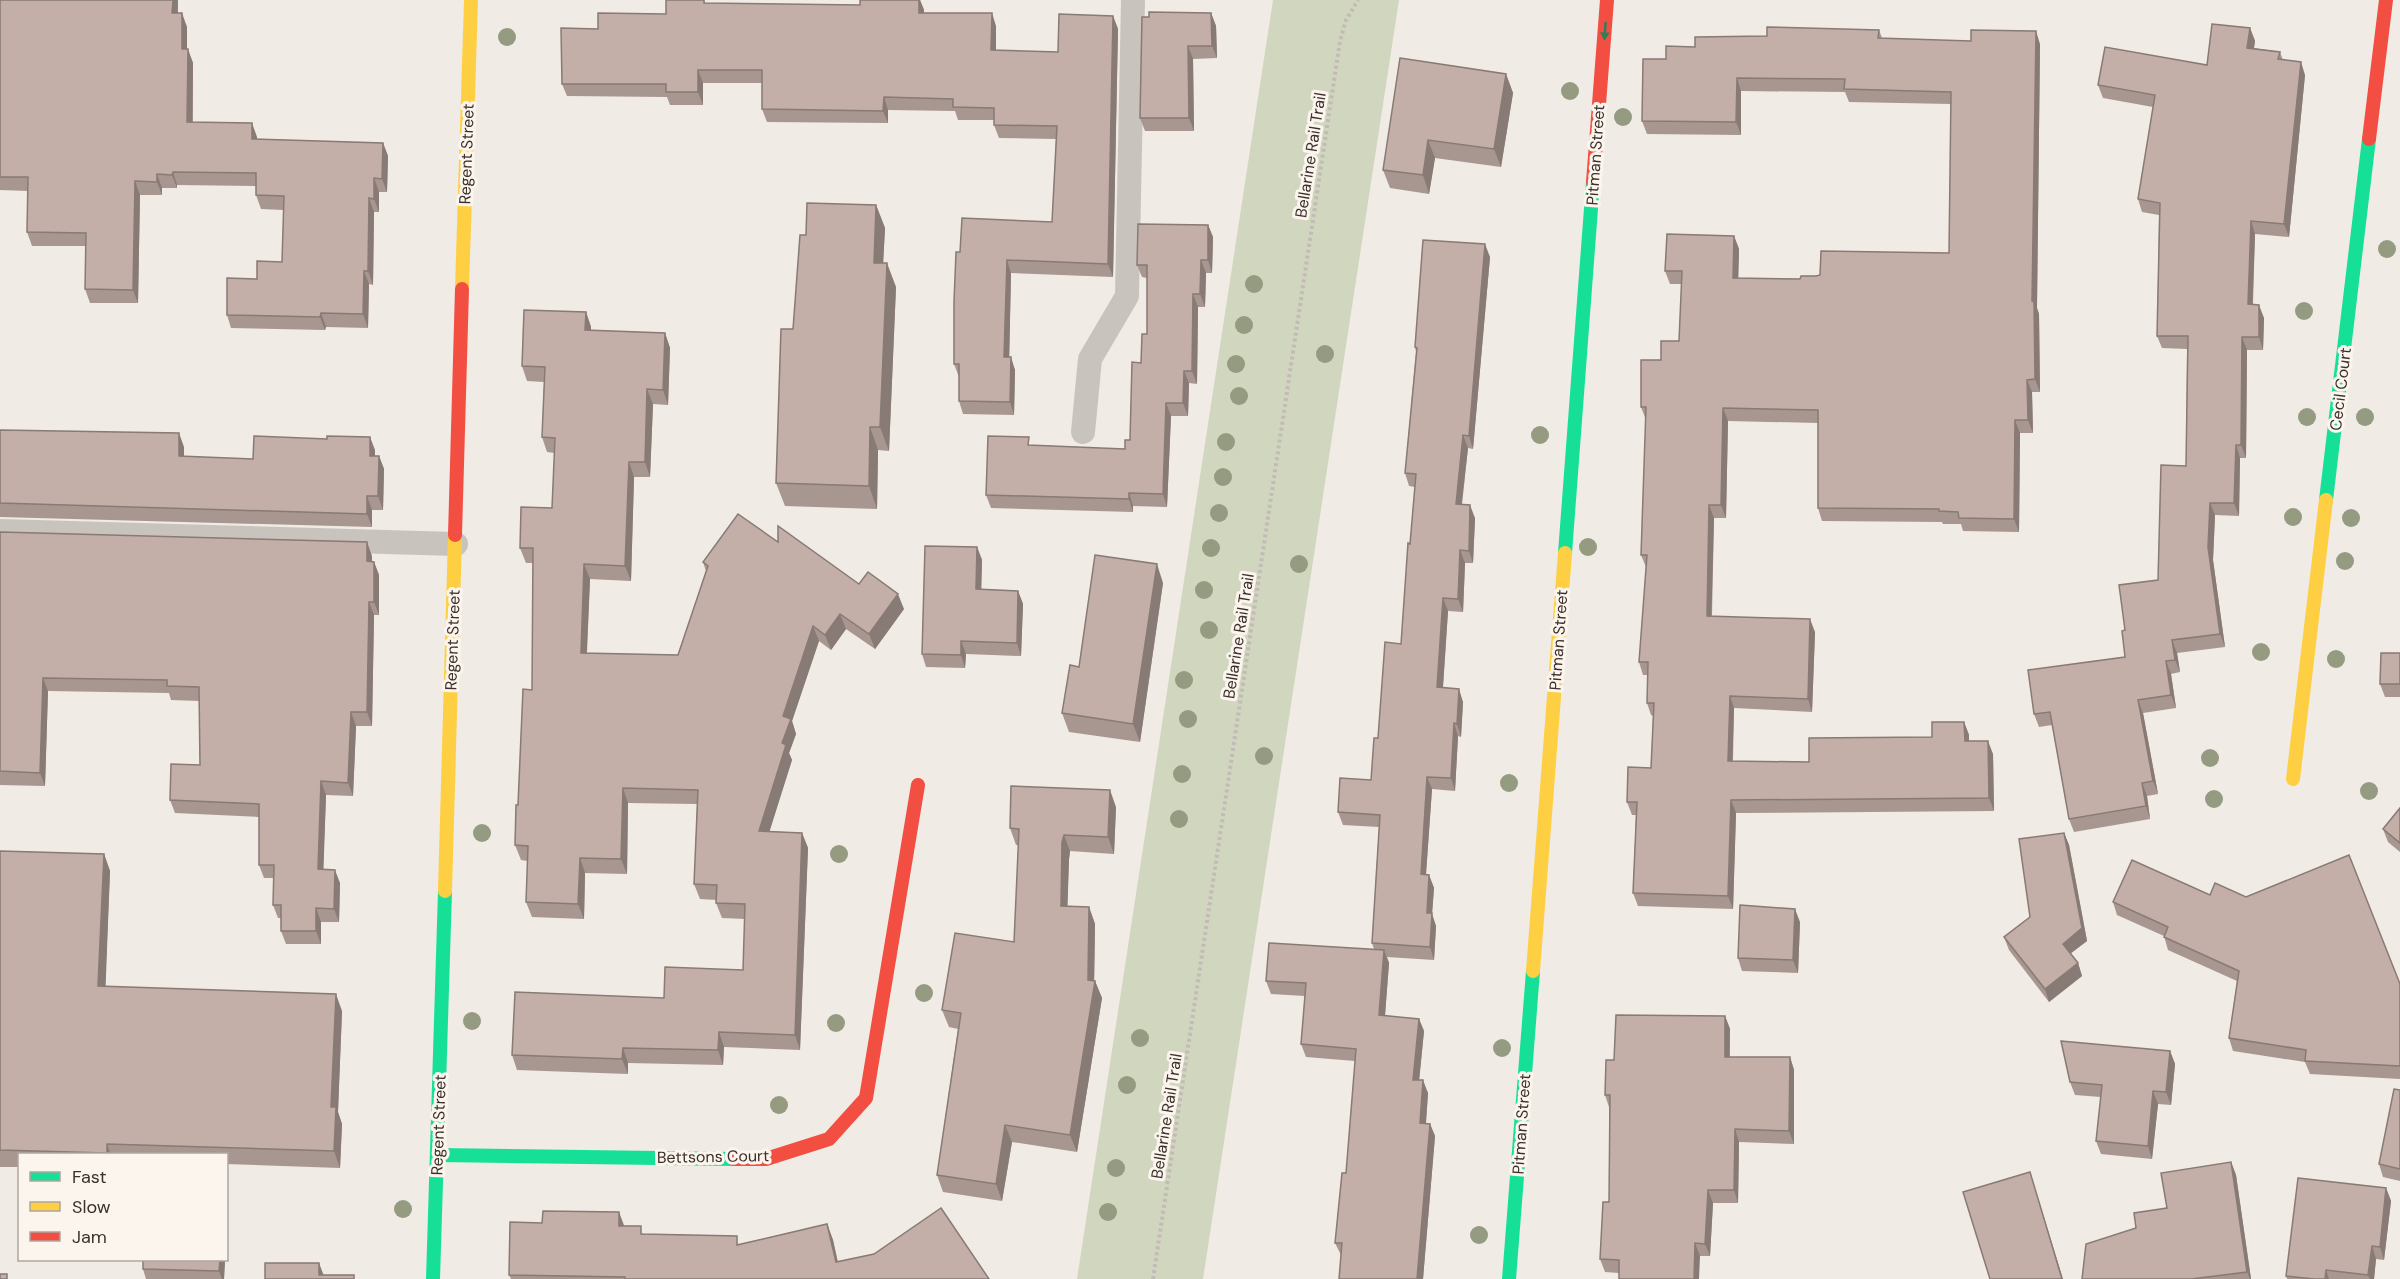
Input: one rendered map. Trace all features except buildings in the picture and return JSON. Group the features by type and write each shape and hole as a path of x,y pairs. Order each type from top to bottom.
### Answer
{"street":[{"name":"Regent Street","path":"433,1279 471,0"},
{"name":"Pitman Street","path":"1509,1279 1607,0"},
{"name":"Cecil Court","path":"2293,779 2386,0"},
{"name":"Bettsons Court","path":"437,1155 766,1159 829,1139 866,1098 918,785"}],"lane":[{"path":"1083,432 1090,359 1127,296 1133,0"},
{"path":"0,531 456,544"}],"path":[{"name":"Bellarine Rail Trail","path":"1153,1279 1340,40 1346,20 1358,0"}],"green space":[{"path":"1273,0 1399,0 1203,1279 1077,1279"}],"traffic: fast":[{"path":"2326,500 2369,139"},
{"path":"1565,553 1593,182"},
{"path":"433,1279 445,891"},
{"path":"1509,1279 1533,971"},
{"path":"437,1155 734,1159"}],"traffic: slow":[{"path":"462,289 471,0"},
{"path":"2293,779 2326,500"},
{"path":"445,891 455,535"},
{"path":"1533,971 1565,553"}],"traffic: jam":[{"path":"1593,182 1607,0"},
{"path":"2369,139 2386,0"},
{"path":"455,535 462,289"},
{"path":"734,1159 766,1159 829,1139 866,1098 918,785"}]}
